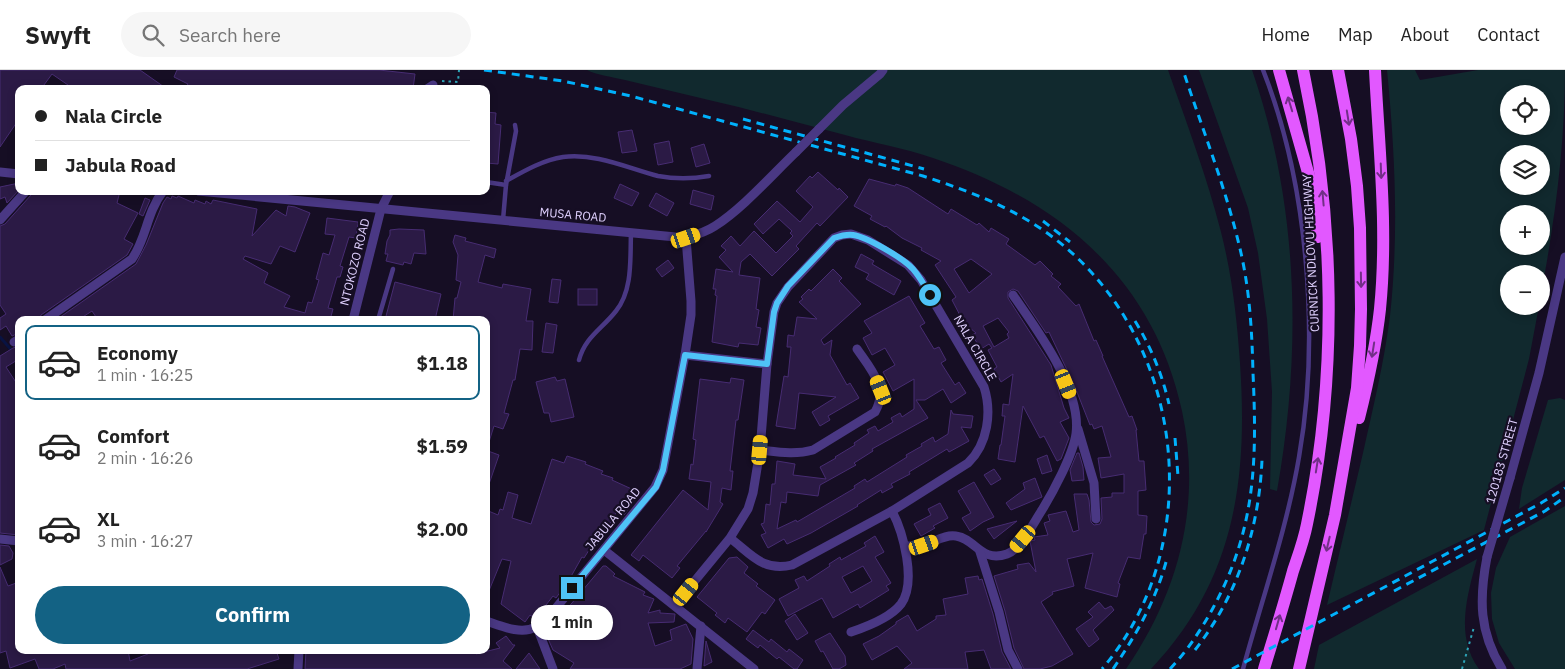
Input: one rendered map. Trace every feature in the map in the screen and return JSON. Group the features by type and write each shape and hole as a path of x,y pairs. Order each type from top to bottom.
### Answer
{"main road":[{"path":"1279,70 1309,176 1329,306"},
{"name":"CURNICK NDLOVU HIGHWAY","path":"1264,669 1307,526 1323,427 1329,306 1324,203 1311,108 1302,70"},
{"path":"1335,515 1357,388 1361,309 1360,228 1357,186 1350,130 1338,70"},
{"path":"1299,669 1370,374 1380,309 1383,218 1375,70"}],"street":[{"name":"MUSA ROAD","path":"237,195 686,238 709,230 732,213 843,105 883,70"},
{"path":"0,172 15,174"},
{"path":"0,220 22,195"},
{"path":"51,316 132,259 140,246 152,206 159,195"},
{"name":"NTOKOZO ROAD","path":"354,316 381,210 388,195"},
{"name":"NALA CIRCLE","path":"675,605 730,538 742,520 753,493 760,450 767,364 774,312 777,303 788,286 834,238 851,234 860,236 901,260 912,269 921,280 984,387 988,399 988,410 982,445 976,456 968,463 892,511 792,565 775,568 760,562 730,538"},
{"name":"JABULA ROAD","path":"537,627 551,614 646,500 656,487 663,470 685,355 691,301 686,238"},
{"name":"120183 STREET","path":"1502,669 1495,658 1485,633 1482,615 1482,583 1487,557 1539,373 1565,257"},
{"path":"1013,294 1050,350 1072,400 1076,424 1094,483 1096,519"},
{"path":"760,450 794,453 813,450 875,412 879,405 881,390 857,349"},
{"path":"685,355 767,364"},
{"path":"905,546 924,545 954,535 968,541 980,552 996,556 1011,552 1023,539 1048,500 1074,443 1076,424"},
{"path":"850,632 868,626 897,608 902,602 907,583 905,546 899,524 892,511"},
{"path":"0,539 15,541"},
{"path":"604,550 754,669"},
{"path":"980,552 999,612 1008,650 1018,669"},
{"path":"490,622 517,630 537,627 553,669"},
{"path":"697,669 701,626"},
{"path":"298,669 300,654"}],"lane":[{"path":"1243,669 1286,515 1299,458 1307,407 1309,341 1307,278 1298,204 1285,135 1263,70"},
{"path":"502,221 506,183 516,131 515,125"},
{"path":"490,182 506,183 550,160 570,157 612,162 659,176 688,178 708,176"},
{"path":"579,360 584,346 617,311 623,300 630,269 631,233"},
{"path":"379,316 393,269"}],"path":[{"path":"442,80 458,82 459,70"},
{"path":"1462,669 1475,622 1482,615"}],"green space":[{"path":"587,70 1168,70 1209,191 1228,264 1236,314 1240,363 1241,448 1238,488 1230,526 1218,564 1201,600 1179,635 1151,669 1126,669 1160,609 1172,578 1181,546 1187,513 1189,480 1188,446 1182,411 1168,363 1148,321 1123,283 1094,250 1059,221 1021,196 978,175 933,158 746,109 600,75"},
{"path":"1199,70 1252,70 1268,121 1279,173 1292,279 1292,332 1285,438 1277,491 1270,489 1272,392 1267,319 1258,253 1248,208"},
{"path":"1387,70 1415,70 1420,80 1478,70 1565,70 1563,126 1550,244 1550,205 1500,205 1500,255 1548,255 1546,265 1500,265 1500,315 1537,315 1529,359 1484,530 1327,605 1385,351 1393,285 1394,162"},
{"path":"1560,398 1565,400 1565,480 1519,509 1522,488 1548,400"},
{"path":"1565,506 1565,669 1515,669 1499,643 1492,619 1491,593 1496,568 1510,537"},
{"path":"1477,559 1467,601 1465,629 1467,643 1479,669 1314,669 1319,645"}],"building":[{"path":"0,70 140,70 161,85 68,85 52,74 44,85 15,85 15,125 0,147"},
{"path":"177,70 379,70 415,74 414,85 187,85 174,77"},
{"path":"490,112 496,113 495,124 501,125 498,164 490,163"},
{"path":"632,130 637,151 622,153 618,132"},
{"path":"669,141 673,162 658,165 654,144"},
{"path":"704,144 710,163 696,167 691,148"},
{"path":"818,172 848,197 820,226 817,223 796,246 799,249 772,276 750,254 741,262 739,275 760,278 756,309 759,310 756,327 761,328 758,345 739,343 738,347 712,342 717,296 715,295 716,289 713,289 716,269 733,272 719,257 726,250 721,246 731,236 740,246 754,231 776,253 793,236 790,233 792,231 779,219 763,234 754,224 777,201 800,222 813,207 796,191 810,176 812,178"},
{"path":"869,179 895,186 896,184 908,188 948,214 951,209 977,225 979,223 989,232 991,228 1009,239 1006,244 1035,265 1040,261 1053,274 1051,276 1061,284 1058,287 1076,306 1079,304 1129,417 1132,416 1137,430 1139,461 1144,461 1146,490 1138,491 1138,515 1147,516 1146,534 1144,534 1140,559 1128,557 1118,583 1120,584 1117,597 1085,588 1093,553 1067,559 1074,586 1052,592 1053,594 1041,602 1073,654 1052,666 1040,669 1024,669 1014,648 994,576 1018,569 1017,565 1029,563 1036,572 1030,541 1035,540 1034,537 1048,535 1044,523 1050,521 1048,515 1066,511 1073,532 1079,530 1074,494 1087,494 1091,522 1094,525 1100,524 1102,519 1101,498 1112,497 1112,493 1124,493 1124,474 1101,478 1098,458 1111,457 1102,426 1094,429 1092,424 1090,425 1075,387 1049,332 1046,333 1018,291 1013,289 1008,292 1008,298 1051,365 1064,408 1069,418 1060,422 1069,438 1061,459 1057,461 1044,436 1040,438 1023,406 1015,462 998,459 1005,416 1002,416 1003,404 1009,405 1013,374 1001,382 994,369 997,367 988,350 992,348 989,344 981,349 972,335 976,333 964,323 952,300 956,297 935,265 941,261 921,250 922,248 902,238 886,226 870,219 872,216 854,206","holes":["971,259 992,274 969,293 954,269","998,318 1009,332 1007,334 1009,338 994,347 983,326"]},
{"path":"15,184 15,194 7,203 5,197 0,199 0,187"},
{"path":"620,184 639,193 632,206 614,198"},
{"path":"693,190 714,196 711,210 690,204"},
{"path":"656,193 674,203 667,216 649,206"},
{"path":"31,195 119,195 117,203 138,213 124,239 133,244 127,255 41,316 15,316 15,335 12,336 6,326 0,330 0,318 6,314 0,305 0,226 5,224"},
{"path":"172,196 177,198 178,196 194,203 195,200 205,204 206,201 211,204 213,200 257,209 252,236 276,210 286,216 288,206 310,213 295,252 280,246 271,264 245,256 243,259 268,273 264,283 290,296 284,307 305,313 308,302 312,303 319,280 316,279 323,253 329,255 335,235 325,234 327,218 358,222 356,238 349,237 340,266 343,267 340,277 337,277 328,308 333,309 331,316 95,316 92,311 84,316 62,316 136,264 163,203 167,197 171,199"},
{"path":"145,198 150,200 143,216 139,214"},
{"path":"390,230 424,230 426,254 414,253 411,264 404,262 403,265 386,261 388,254 385,254"},
{"path":"455,235 466,238 465,241 496,249 494,258 485,255 478,282 502,288 503,284 531,289 526,321 533,321 532,350 520,349 515,380 513,380 504,413 509,414 503,429 494,426 490,439 490,316 453,316 455,298 457,298 461,282 456,280 458,255 453,242"},
{"path":"861,254 874,261 872,264 901,281 894,295 866,279 869,274 855,267"},
{"path":"668,260 674,268 662,277 656,269"},
{"path":"833,269 842,278 839,281 861,304 821,340 824,345 832,340 830,355 847,385 850,383 859,398 828,416 830,420 820,426 812,412 836,397 799,393 795,429 776,426 784,376 788,377 791,347 787,347 788,335 794,336 797,317 817,319 799,302 809,289 811,291"},
{"path":"552,279 561,280 558,303 549,302"},
{"path":"395,282 441,294 436,316 386,316"},
{"path":"578,289 597,289 597,305 578,305"},
{"path":"909,296 925,323 920,326 934,349 939,347 946,360 941,363 955,385 959,382 966,393 951,403 943,389 925,400 916,400 928,418 872,449 873,451 854,463 856,465 820,485 818,496 787,492 786,503 781,502 777,529 796,520 797,522 855,488 854,486 865,479 867,482 907,457 906,455 933,437 935,442 948,434 951,410 953,414 973,416 971,428 961,427 969,441 949,452 947,449 909,472 910,474 891,484 893,487 882,493 881,490 858,506 811,533 787,544 784,539 768,548 761,535 766,533 761,524 764,523 766,504 770,505 772,484 775,484 777,461 795,464 793,475 826,479 820,467 855,445 854,443 869,433 867,430 875,426 878,431 893,422 891,418 900,413 902,417 914,409 914,379 893,391 883,372 895,365 885,348 872,355 863,338 872,333 864,321"},
{"path":"546,323 557,325 553,353 542,352"},
{"path":"15,347 15,361 6,367 15,381 15,535 0,533 0,356"},
{"path":"555,377 557,381 565,379 574,417 551,422 549,413 544,413 536,382"},
{"path":"731,378 744,380 738,420 736,420 730,471 733,471 731,490 722,488 720,502 723,504 706,532 677,566 680,568 672,578 643,555 639,561 631,555 683,490 708,510 711,482 689,479 696,440 693,439 700,379 730,383"},
{"path":"490,452 499,455 490,481"},
{"path":"1077,453 1079,453 1083,467 1084,480 1072,481 1070,470"},
{"path":"1047,455 1052,471 1042,474 1037,459"},
{"path":"567,456 586,462 585,464 603,471 601,474 613,478 612,480 636,491 626,513 624,515 617,511 600,541 594,549 591,547 584,558 582,557 556,598 553,596 539,614 534,618 530,615 525,622 501,604 511,561 502,559 490,588 490,512 498,515 500,509 503,510 508,492 518,495 512,518 531,524 552,459 564,463"},
{"path":"994,469 1001,479 991,485 984,475"},
{"path":"1035,478 1042,497 1011,510 1006,503 1025,489 1023,483"},
{"path":"974,482 994,517 970,531 962,518 971,513 958,491"},
{"path":"940,503 948,518 933,526 935,528 921,536 914,524 931,515 928,509"},
{"path":"1017,521 994,539 987,529"},
{"path":"875,536 884,552 875,557 891,583 886,586 889,590 860,608 858,604 833,618 822,598 788,616 779,599 799,588 795,580 804,576 807,581 840,557 841,560 866,546 864,543","holes":["863,566 872,581 851,593 842,577"]},
{"path":"0,545 9,546 13,553 12,559 0,565"},
{"path":"737,557 748,567 744,573 758,584 756,586 775,600 765,614 762,612 747,632 728,618 725,623 715,615 717,613 697,597 729,558"},
{"path":"603,566 606,566 615,574 613,576 645,592 643,595 654,599 648,613 660,610 660,613 675,614 674,622 648,623 655,646 672,640 670,630 686,624 693,639 691,664 680,669 570,669 574,663 553,650 546,634"},
{"path":"0,567 8,586 15,583 15,654 129,654 130,661 148,654 277,654 279,659 247,669 66,669 65,664 53,669 39,669 35,659 10,668 6,651 0,653"},
{"path":"978,576 979,580 982,579 1002,652 1011,669 991,669 984,650 965,652 968,669 904,669 912,663 897,646 872,660 863,644 879,636 908,615 917,631 936,619 936,616 946,615 943,599 968,594 965,578"},
{"path":"1099,602 1105,609 1111,606 1114,610 1093,630 1099,639 1089,647 1076,629 1093,617 1088,612"},
{"path":"795,614 808,633 797,640 785,621"},
{"path":"753,630 769,642 771,639 787,652 789,649 803,660 797,669 794,669 779,657 777,659 760,645 758,648 746,639"},
{"path":"830,633 845,656 846,665 839,669 833,669 815,641"},
{"path":"506,636 515,645 503,661 512,669 305,669 306,654 490,654 490,650 500,648 496,643"},
{"path":"706,641 712,662 704,666"},
{"path":"529,653 540,669 516,669"}],"waterway":[{"path":"0,337 14,353"}],"railway":[{"path":"484,70 563,81 631,96 923,176 997,204 1032,223 1064,246 1105,289 1136,338 1157,393 1168,450 1168,509 1157,566 1135,620 1102,669"},
{"path":"1170,669 1188,648 1213,608 1238,550 1251,494 1254,435 1251,328 1244,268 1229,207 1183,70"},
{"path":"743,119 924,169"},
{"path":"1043,221 1070,242"},
{"path":"1135,321 1155,361 1169,404"},
{"path":"1175,438 1178,476"},
{"path":"1195,650 1223,607 1244,560 1256,511 1262,460"},
{"path":"1232,669 1541,503 1565,488"},
{"path":"1394,591 1545,511 1565,497"},
{"path":"1113,669 1144,618 1162,577 1166,562"}],"route":[{"path":"572,588 656,487 663,470 685,355 767,364 774,312 782,294 834,238 842,235 860,236 901,260 912,269 930,295"}]}
